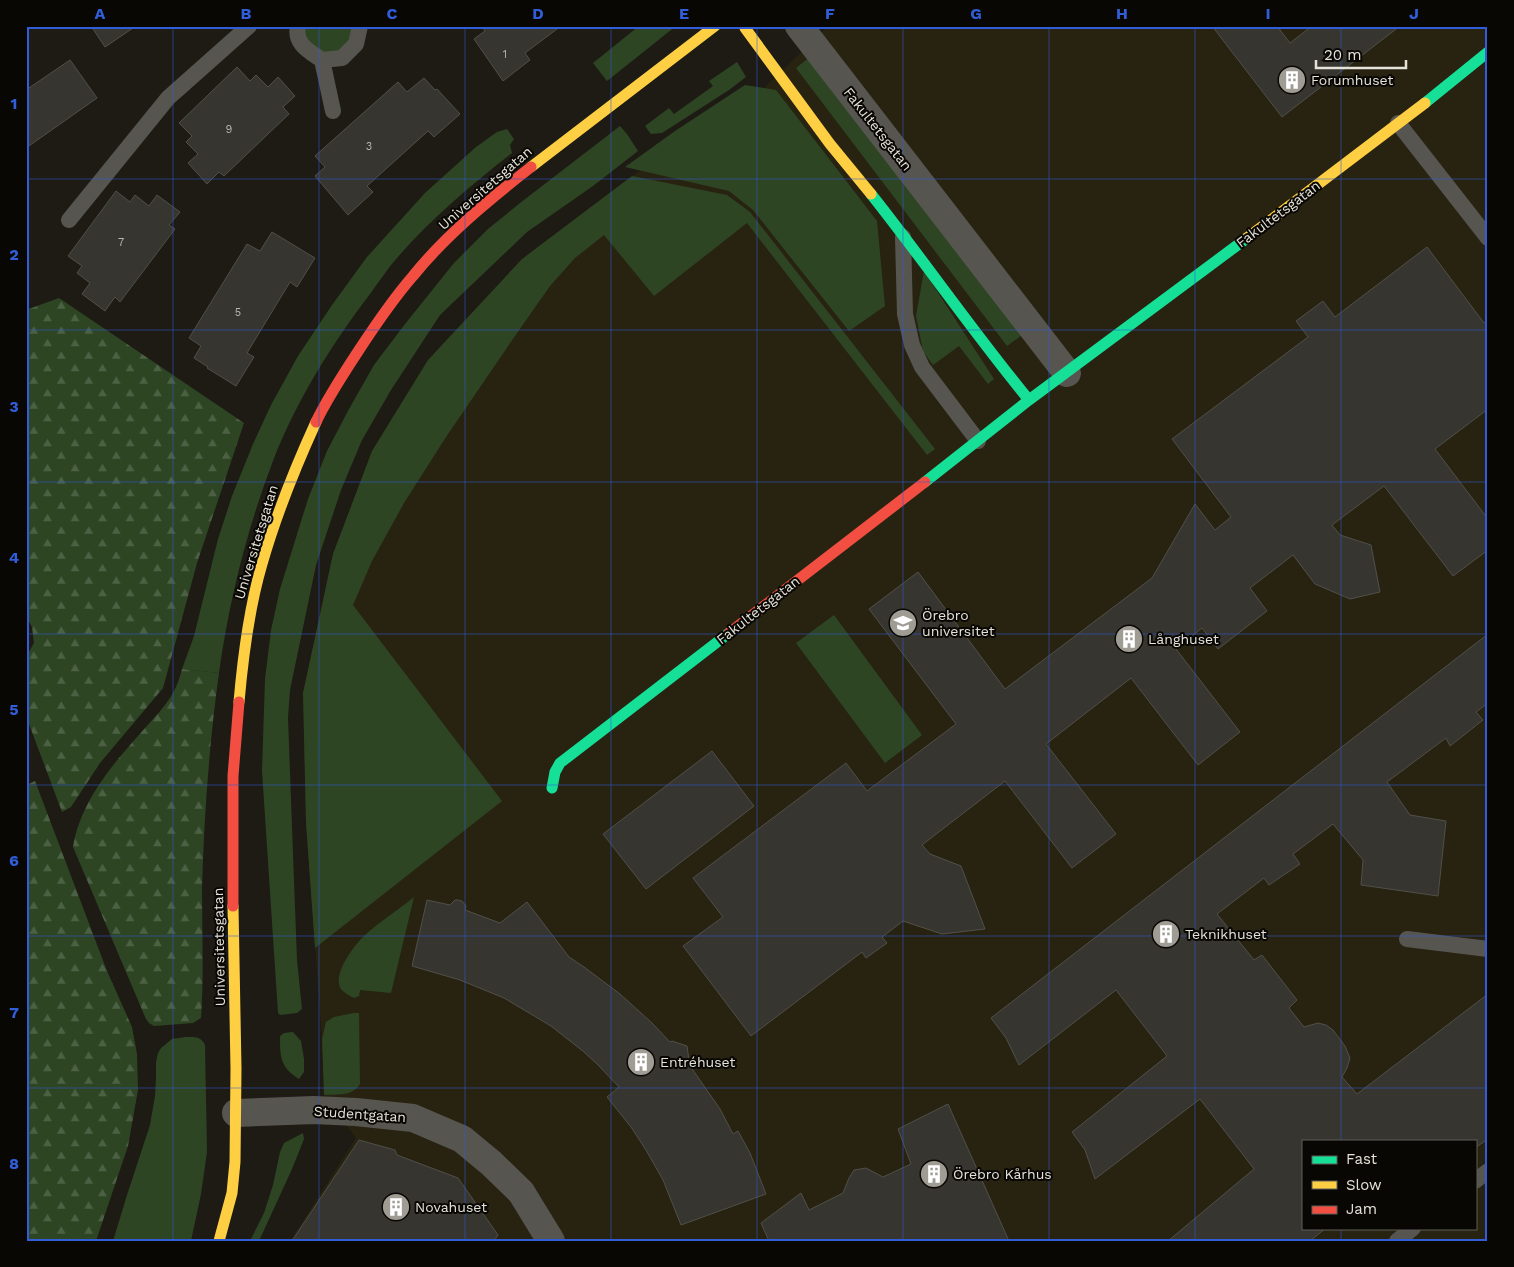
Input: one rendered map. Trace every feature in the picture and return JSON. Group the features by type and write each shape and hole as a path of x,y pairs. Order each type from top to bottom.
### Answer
{"street":[{"name":"Universitetsgatan","path":"219,1241 232,1192 235,1162 233,776 240,689 251,610 262,564 297,463 320,416 347,368 383,314 414,274 459,227 500,191 715,26"},
{"path":"745,26 830,144 903,234 1002,367 1029,400"},
{"name":"Fakultetsgatan","path":"799,26 1068,373"},
{"name":"Fakultetsgatan","path":"552,788 555,772 560,763 1029,400 1068,373 1398,123 1488,52"},
{"name":"Studentgatan","path":"236,1112 323,1110 413,1118 462,1139 491,1162 522,1192 551,1241"}],"lane":[{"path":"69,220 168,98 248,26"},
{"path":"298,26 297,31 302,46 322,60 342,58 356,44 360,26"},
{"path":"322,60 333,111"},
{"path":"1398,123 1488,238"},
{"path":"903,234 905,314 912,344 922,367 978,441"},
{"path":"1407,939 1488,949"},
{"path":"1476,1180 1488,1171"},
{"path":"1397,1241 1411,1230"}],"shaded area":[{"name":"Örebro universitet","path":"828,26 1488,26 1488,1241 290,1241 356,1138 324,1095 322,1039 306,823 303,693 333,554 372,451 428,360 522,259 632,176 762,90"}],"green space":[{"path":"303,26 353,26 351,40 339,52 322,54 308,45"},
{"path":"639,26 676,26 607,81 593,63"},
{"path":"811,56 1022,335 1007,346 796,68"},
{"path":"737,62 746,77 662,133 651,134 645,126 669,108 674,114 713,86 709,81"},
{"path":"745,85 776,90 877,221 885,306 849,331 753,210 729,191 625,167 675,131"},
{"path":"620,126 638,151 593,186 527,232 440,315 391,390 362,440 341,490 316,565 290,690 288,718 295,907 297,960 302,1009 297,1013 280,1015 278,1013 262,771 265,679 271,630 280,589 308,499 327,451 374,365 454,263 488,229"},
{"path":"507,129 514,139 510,145 512,153 452,203 397,258 342,333 316,374 282,439 255,513 234,592 219,673 182,669 194,636 218,539 232,496 271,405 298,356 367,257 425,193 476,147 497,132"},
{"path":"632,176 727,195 750,212 935,449 927,455 747,223 654,296 604,235 575,258 550,286 446,437 404,503 372,561 353,605 502,801 315,948 306,823 303,693 333,554 372,451 428,360 522,259"},
{"path":"924,271 994,379 988,384 959,346 933,365 923,351 916,316"},
{"path":"59,298 244,423 197,563 163,688 100,763 71,807 62,812 26,716 26,657 34,643 32,627 26,616 26,310"},
{"path":"834,615 922,735 885,763 796,643"},
{"path":"182,669 219,673 204,835 201,1018 193,1023 154,1026 146,1019 73,847 82,816 89,801 117,760 167,703 177,686"},
{"path":"35,781 107,971 132,1027 137,1054 138,1090 128,1146 96,1241 26,1241 26,785"},
{"path":"414,897 391,993 360,990 359,996 354,998 345,993 341,989 339,977 344,962 353,948 374,927"},
{"path":"359,1013 360,1084 349,1093 324,1095 322,1039 326,1022 334,1017"},
{"path":"293,1032 301,1041 304,1059 304,1072 299,1079 285,1066 280,1050 280,1036 284,1033"},
{"path":"186,1037 199,1039 205,1045 207,1152 201,1194 191,1241 113,1241 150,1125 155,1096 158,1053 172,1039"},
{"path":"303,1133 304,1139 292,1169 259,1241 250,1241 264,1213 284,1143"}],"building":[{"path":"91,26 132,26 133,28 105,47"},
{"path":"482,26 561,26 525,53 530,60 503,81 474,39 485,31"},
{"name":"Forumhuset","path":"1212,26 1277,26 1290,43 1312,26 1400,26 1282,117"},
{"path":"70,60 97,98 26,148 26,90"},
{"path":"237,67 250,81 256,75 268,87 278,77 295,96 283,107 289,114 224,176 219,172 207,184 188,163 198,154 186,142 192,136 179,123"},
{"path":"424,78 460,114 434,137 428,131 367,186 373,192 348,215 315,176 325,167 315,156 398,82 407,92"},
{"path":"116,191 130,202 135,195 149,206 157,195 180,212 169,225 175,229 120,302 115,297 105,311 82,294 90,283 77,273 82,266 68,256"},
{"path":"272,232 315,258 297,287 290,282 247,353 254,357 236,386 194,358 201,346 189,338 247,244 260,251"},
{"name":"Långhuset","path":"1427,247 1484,323 1488,320 1488,409 1435,449 1488,519 1488,550 1453,576 1384,486 1332,525 1340,535 1371,545 1380,592 1350,599 1315,584 1293,555 1250,588 1267,611 1218,649 1202,628 1176,649 1240,732 1198,765 1131,678 1046,744 1116,834 1072,868 1005,781 922,845 930,854 961,866 985,929 942,934 903,921 882,937 887,943 866,958 862,952 751,1036 683,946 723,917 693,878 846,763 867,791 956,724 869,609 918,572 1005,689 1152,578 1195,504 1215,530 1231,517 1172,439 1308,337 1296,321 1323,301 1335,317"},
{"name":"Teknikhuset","path":"1488,634 1488,703 1476,712 1483,720 1450,746 1446,738 1387,782 1410,815 1446,821 1438,896 1361,885 1363,860 1333,824 1293,854 1300,864 1269,885 1264,878 1217,914 1254,960 1262,955 1297,1000 1289,1008 1304,1027 1318,1023 1326,1025 1333,1030 1345,1046 1350,1058 1342,1077 1357,1094 1488,994 1488,1139 1476,1147 1476,1140 1302,1140 1302,1230 1324,1230 1310,1241 1168,1241 1254,1169 1200,1099 1095,1179 1085,1150 1072,1132 1167,1056 1116,990 1019,1065 1006,1038 991,1018"},
{"path":"712,751 754,806 646,889 603,834"},
{"name":"Entréhuset","path":"427,900 450,905 455,900 462,901 466,906 465,910 500,923 527,902 569,957 620,994 670,1042 687,1046 688,1063 720,1109 733,1134 738,1131 750,1153 766,1194 681,1225 663,1180 646,1150 631,1127 607,1097 619,1087 598,1065 551,1026 504,998 460,980 412,966"},
{"name":"Örebro Kårhus","path":"948,1104 1009,1241 769,1241 761,1223 801,1193 809,1210 843,1193 854,1170 866,1168 883,1177 911,1164 898,1129"},
{"name":"Novahuset","path":"359,1140 395,1150 397,1155 458,1178 498,1235 494,1241 292,1241"}],"traffic: fast":[{"path":"1425,103 1488,52"},
{"path":"871,194 1029,400"},
{"path":"925,482 1029,400 1247,238"},
{"path":"552,788 555,772 560,763 729,633"}],"traffic: slow":[{"path":"531,167 715,26"},
{"path":"745,26 830,144 871,194"},
{"path":"1247,238 1425,103"},
{"path":"239,702 247,632 262,564 286,492 316,422"},
{"path":"219,1241 232,1193 235,1162 236,1069 233,906"}],"traffic: jam":[{"path":"316,422 331,394 385,312 426,261 484,205 531,167"},
{"path":"729,633 925,482"},
{"path":"233,906 233,776 239,702"}],"place":[{"name":"Forumhuset","path":"1292,80"},
{"name":"Örebro universitet","path":"903,623"},
{"name":"Långhuset","path":"1129,639"},
{"name":"Teknikhuset","path":"1166,934"},
{"name":"Entréhuset","path":"641,1062"},
{"name":"Örebro Kårhus","path":"934,1174"},
{"name":"Novahuset","path":"396,1207"}]}
